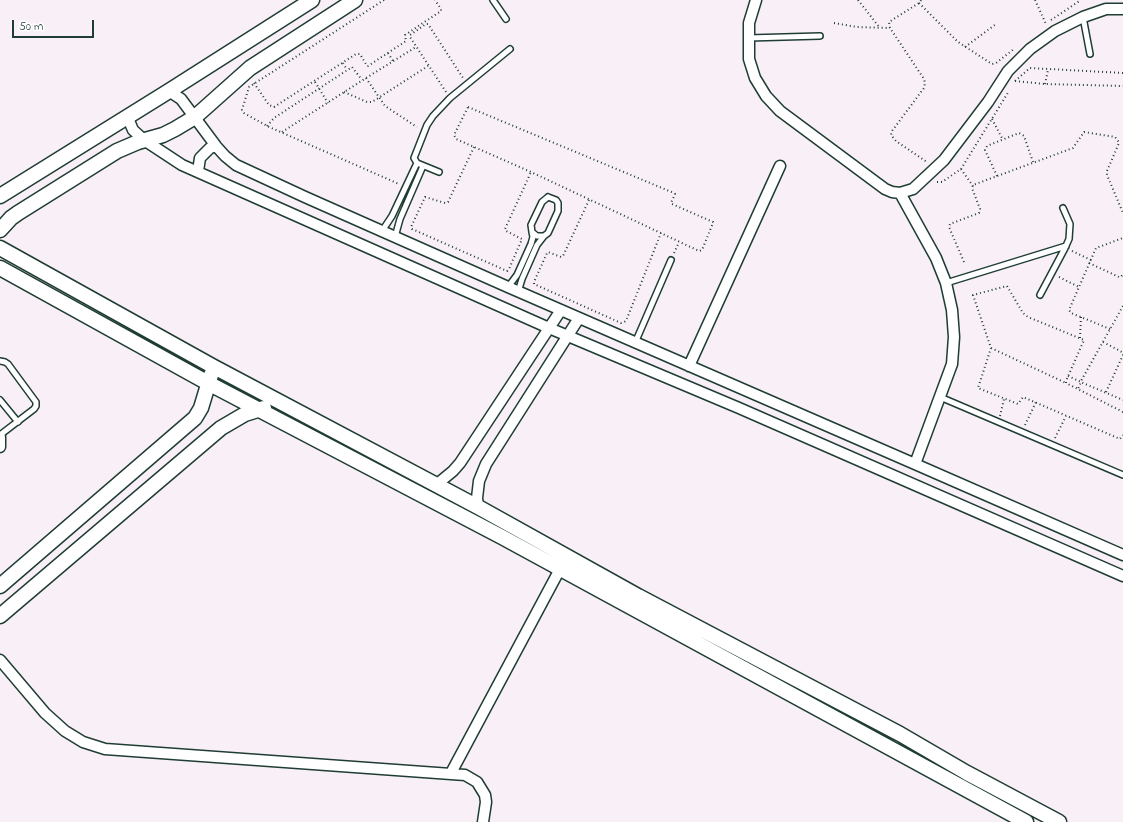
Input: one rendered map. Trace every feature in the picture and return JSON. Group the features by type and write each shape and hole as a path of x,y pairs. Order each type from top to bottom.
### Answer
{"street":[{"path":"0,196 312,0"},
{"path":"0,230 18,213 107,157 127,146 163,135 195,117 250,68 355,0"},
{"path":"756,0 749,23 749,58 755,78 766,96 780,111 885,189 900,193 913,189 936,169 966,131 1008,72 1030,49 1055,31 1083,17 1106,9 1123,9"},
{"path":"169,91 181,99 216,146 236,165 518,292 1123,556"},
{"path":"127,116 133,130 144,140 182,165 549,328 739,408 1123,576"},
{"path":"198,171 200,158 210,148 216,146"},
{"path":"689,366 780,166"},
{"path":"900,193 936,258 946,283 952,310 954,337 952,364 915,464"},
{"path":"0,248 214,367 478,507 638,596 893,730 967,773 1059,822"},
{"path":"0,268 208,383 502,537 1026,822"},
{"path":"436,485 460,463 560,310"},
{"path":"478,507 477,498 479,481 486,464 579,318"},
{"path":"0,586 195,418 201,408 214,367"},
{"path":"0,616 221,428 238,417 258,409 274,405 280,401"},
{"path":"0,436 0,447"},
{"path":"502,537 507,524"},
{"path":"451,773 560,569"},
{"path":"0,660 45,713 65,731 83,742 105,749 465,775 472,778 482,788 486,802 483,822"}],"lane":[{"path":"493,0 506,19"},
{"path":"1083,17 1090,54"},
{"path":"748,38 820,36"},
{"path":"439,172 423,166 415,161 415,155 424,131 433,116 450,98 510,49"},
{"path":"382,231 392,216 417,162"},
{"path":"395,237 400,219 423,166"},
{"path":"508,287 517,275 531,244 533,237 531,225 542,202 548,197 552,198 556,200 559,207 548,232 537,246 520,283 518,292"},
{"path":"1040,295 1069,239 1070,224 1063,208"},
{"path":"532,232 537,236 544,236"},
{"path":"946,283 1066,247"},
{"path":"635,342 671,260"},
{"path":"0,361 8,364 36,402 34,410 0,436"},
{"path":"940,397 1123,475"},
{"path":"0,400 18,422"}],"path":[{"path":"384,0 254,83 248,89 242,111 267,126 399,184"},
{"path":"435,0 442,11 416,29 410,36 450,98"},
{"path":"858,0 880,28"},
{"path":"920,0 919,3 890,21 889,24 890,28 924,79 925,84 924,88 892,130 892,135 896,141 936,169"},
{"path":"1036,0 1046,24 1081,0"},
{"path":"919,3 958,42 992,64 996,63 1015,48"},
{"path":"834,23 857,27 890,28"},
{"path":"254,83 269,105 274,108 358,54 360,54 367,66 388,54 406,41 405,35 428,24 467,84"},
{"path":"965,47 996,24"},
{"path":"282,132 416,47"},
{"path":"388,54 394,61"},
{"path":"343,63 347,70"},
{"path":"344,92 367,102 372,102 428,66"},
{"path":"267,126 273,118 353,67 362,80"},
{"path":"1123,73 1030,68 1015,81 1045,84 1123,86"},
{"path":"1045,84 1048,70"},
{"path":"366,78 385,106 424,131"},
{"path":"314,82 328,103"},
{"path":"928,177 935,181 942,182 961,169 1011,87"},
{"path":"468,107 674,192 675,194 671,203 672,204 712,221 713,223 701,250 699,251 531,172 474,147 454,136 468,107"},
{"path":"992,119 1003,140"},
{"path":"973,186 1073,148 1084,132 1116,138 1119,143 1107,171 1107,175 1123,213"},
{"path":"997,176 985,149 987,146 1019,133 1023,135 1033,162"},
{"path":"474,147 448,202 445,203 425,197 411,227 412,229 507,271 522,239 506,231 505,229 531,172"},
{"path":"961,169 973,186 972,188 980,209 979,213 950,224 948,227 964,262"},
{"path":"589,200 563,256 548,252 534,284 622,323 626,321 661,233"},
{"path":"1110,329 1071,313 1069,310 1097,247 1123,238"},
{"path":"671,260 679,242"},
{"path":"1066,247 1091,260"},
{"path":"1089,263 1119,277 1123,274"},
{"path":"1051,274 1079,288"},
{"path":"1066,383 1084,341 1028,317 1023,313 1007,286 975,294 973,296 991,348 977,388 1018,404 1023,397 1120,439 1123,435"},
{"path":"1078,389 1123,306"},
{"path":"1080,338 1082,318"},
{"path":"1103,342 1122,352 1123,355 1106,392"},
{"path":"991,348 1066,383 1123,412"},
{"path":"1068,376 1123,400"},
{"path":"998,422 1004,399"},
{"path":"1022,432 1036,402"},
{"path":"1052,445 1066,416"}]}
